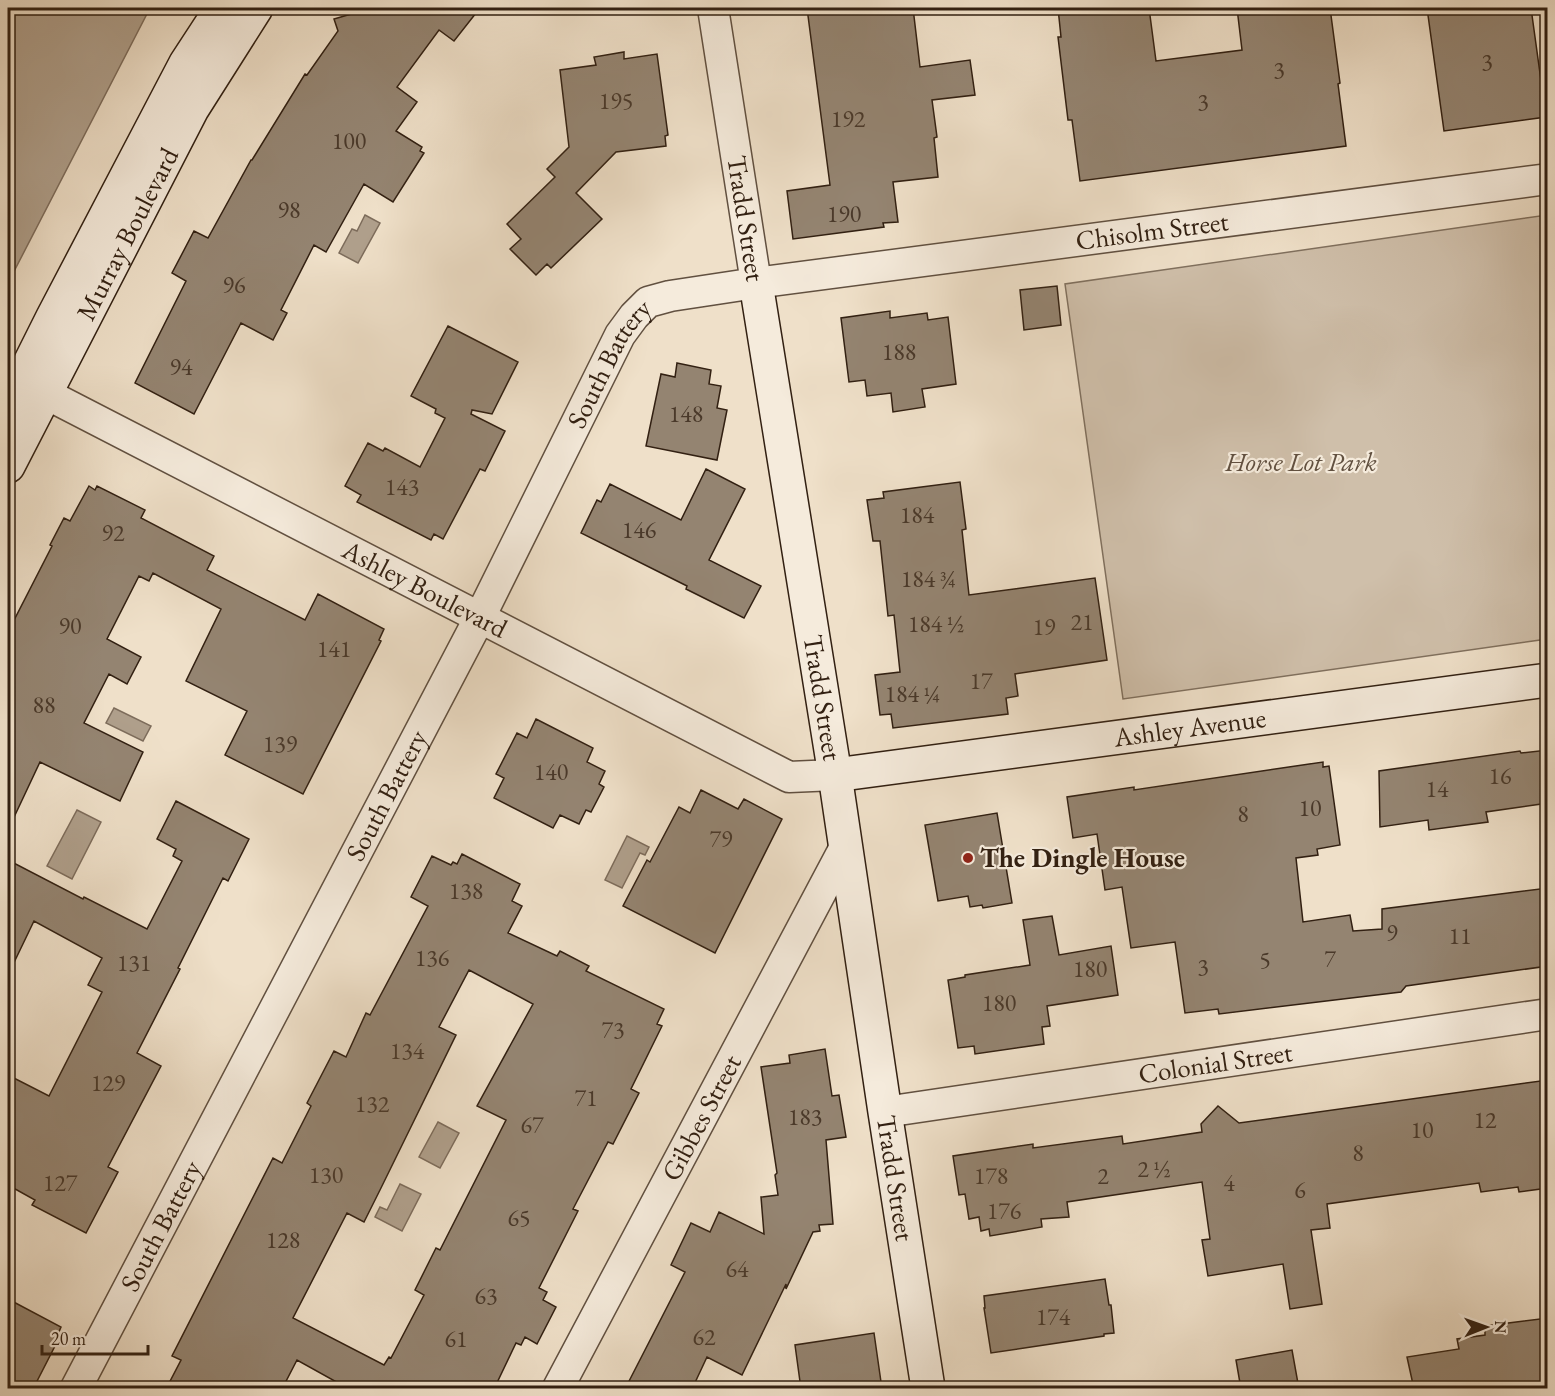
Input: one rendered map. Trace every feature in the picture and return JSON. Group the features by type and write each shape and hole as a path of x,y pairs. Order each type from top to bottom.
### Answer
{"street":[{"name":"Murray Boulevard","path":"8,466 25,393 53,316 186,63 222,8"},
{"name":"Murray Boulevard","path":"25,393 192,109 256,8"},
{"name":"Tradd Street","path":"713,8 928,1389"},
{"name":"Chisolm Street","path":"756,283 1548,179"},
{"name":"South Battery","path":"76,1389 480,617 620,335 648,302 670,296 756,283"},
{"name":"Ashley Boulevard","path":"25,393 480,617 789,777 834,775"},
{"name":"Ashley Avenue","path":"834,775 1548,680"},
{"name":"Gibbes Street","path":"558,1389 845,848"},
{"name":"Colonial Street","path":"885,1112 1548,1014"}],"green space":[{"name":"Horse Lot Park","path":"1547,215 1547,639 1123,699 1065,284"}],"shaded area":[{"path":"8,8 150,8 8,283"},
{"path":"365,215 380,223 358,263 339,253 352,229 357,231"},
{"path":"114,708 151,726 143,741 106,723"},
{"path":"77,810 101,822 72,879 47,866"},
{"path":"627,836 649,847 645,855 640,853 622,888 605,880"},
{"path":"438,1122 459,1133 440,1168 419,1157"},
{"path":"400,1184 421,1194 402,1231 375,1217 380,1207 387,1210"}],"building":[{"path":"356,8 480,8 454,41 439,30 397,87 417,102 396,131 422,147 420,151 424,153 393,202 364,184 326,252 314,245 281,310 287,313 273,340 241,323 194,414 135,383 186,281 172,273 194,231 208,238 251,160 305,74 307,75 338,31 334,19 351,14"},
{"path":"807,8 913,8 920,67 970,60 975,95 932,100 937,137 934,138 938,177 893,182 898,222 883,223 884,227 793,239 787,191 830,185"},
{"path":"1058,8 1149,8 1156,61 1242,50 1237,8 1330,8 1346,146 1080,181 1072,120 1068,120 1058,37 1061,37"},
{"path":"1427,8 1531,8 1546,117 1444,131"},
{"path":"624,52 624,59 657,54 668,135 665,136 666,146 616,152 576,193 602,219 551,268 547,264 536,275 510,249 521,239 507,224 555,177 547,169 569,147 560,70 596,65 594,57"},
{"path":"1057,286 1061,325 1024,330 1020,290"},
{"path":"890,311 890,318 927,313 928,320 948,317 956,384 922,389 925,407 893,412 891,393 867,396 865,380 849,382 841,318"},
{"path":"448,326 518,362 492,414 472,410 471,414 505,431 485,471 480,469 443,539 434,534 431,540 357,502 361,495 345,486 368,443 383,451 385,448 420,467 445,418 435,413 436,409 411,396"},
{"path":"677,363 711,370 709,384 721,386 717,408 727,410 717,460 646,446 661,374 675,377"},
{"path":"706,469 745,489 709,560 761,586 744,618 686,589 687,586 581,533 597,500 601,502 610,484 681,520"},
{"path":"960,482 966,529 962,530 969,595 1095,578 1107,660 1015,674 1018,696 1006,698 1008,714 893,728 891,714 880,715 875,675 900,672 894,615 888,616 880,541 873,541 867,500 884,498 883,492"},
{"path":"89,486 95,490 97,486 145,510 141,518 214,556 207,570 305,620 318,594 384,629 379,640 381,641 303,794 225,755 247,711 186,681 221,609 153,573 149,581 139,576 107,639 141,657 127,684 109,674 84,723 143,752 120,801 40,762 8,830 8,632 64,518 70,521"},
{"path":"536,719 593,748 587,762 605,771 599,784 604,787 591,812 586,810 579,824 560,815 553,828 494,798 504,778 496,774 517,733 527,738"},
{"path":"1548,750 1548,803 1486,812 1488,822 1429,830 1428,820 1380,827 1379,771 1520,751 1521,753"},
{"path":"1323,762 1323,767 1329,766 1340,845 1317,849 1318,855 1296,858 1303,922 1350,915 1353,931 1382,929 1382,909 1548,888 1548,966 1406,986 1401,992 1219,1014 1218,1009 1185,1013 1175,942 1131,948 1122,887 1105,890 1097,834 1073,838 1067,797 1134,787 1134,790"},
{"path":"701,790 738,809 744,799 782,819 715,953 623,906 647,860 650,862 679,807 690,813"},
{"path":"176,801 249,839 228,881 223,878 137,1053 161,1066 108,1167 118,1172 86,1233 32,1205 35,1200 8,1185 8,1075 49,1096 102,992 88,985 102,958 34,921 8,975 8,860 147,929 182,861 173,856 176,849 157,839"},
{"name":"The Dingle House","path":"997,813 1012,903 983,908 982,905 970,907 968,896 938,901 925,825"},
{"path":"462,854 520,884 512,901 522,906 508,933 557,956 560,951 589,966 586,971 664,1009 657,1024 662,1026 631,1089 639,1093 613,1144 608,1142 573,1209 578,1211 539,1288 547,1292 543,1300 556,1307 537,1344 525,1337 521,1345 516,1343 494,1389 349,1389 297,1360 282,1389 166,1389 181,1360 172,1356 273,1158 282,1163 311,1106 307,1103 334,1051 346,1057 366,1013 370,1015 428,906 411,897 432,856 451,865 453,862 457,864","holes":["469,970 533,1004 477,1106 506,1120 440,1250 436,1248 415,1290 424,1295 391,1358 389,1357 384,1365 293,1318 347,1213 364,1222 456,1035 439,1027"]},
{"path":"1052,916 1059,955 1111,946 1118,995 1047,1006 1050,1026 1042,1027 1044,1044 975,1054 974,1046 958,1048 948,980 965,977 965,975 1030,965 1023,920"},
{"path":"825,1049 832,1096 839,1095 846,1137 826,1140 833,1224 819,1225 820,1231 813,1232 742,1375 707,1357 692,1389 625,1389 685,1272 671,1265 691,1223 710,1232 719,1212 764,1234 761,1197 778,1195 775,1175 777,1173 761,1067 790,1063 789,1055"},
{"path":"1548,1080 1548,1188 1519,1192 1518,1187 1481,1192 1479,1183 1327,1204 1330,1228 1311,1230 1322,1304 1290,1309 1283,1264 1208,1276 1202,1240 1210,1239 1202,1182 1067,1202 1069,1217 1041,1219 1042,1227 990,1236 989,1229 981,1231 979,1217 969,1219 965,1194 959,1195 953,1156 1033,1144 1033,1148 1122,1136 1123,1144 1202,1132 1201,1124 1218,1106 1239,1123"},
{"path":"1105,1279 1114,1333 991,1353 984,1296"},
{"path":"8,1299 61,1327 55,1341 57,1342 33,1389 8,1389"},
{"path":"1548,1318 1548,1389 1414,1389 1407,1357 1459,1349 1457,1339 1485,1335 1485,1326"},
{"path":"874,1333 882,1389 801,1389 795,1345"},
{"path":"1292,1350 1299,1389 1241,1389 1236,1360"}],"place":[{"name":"The Dingle House","path":"968,858"}]}
